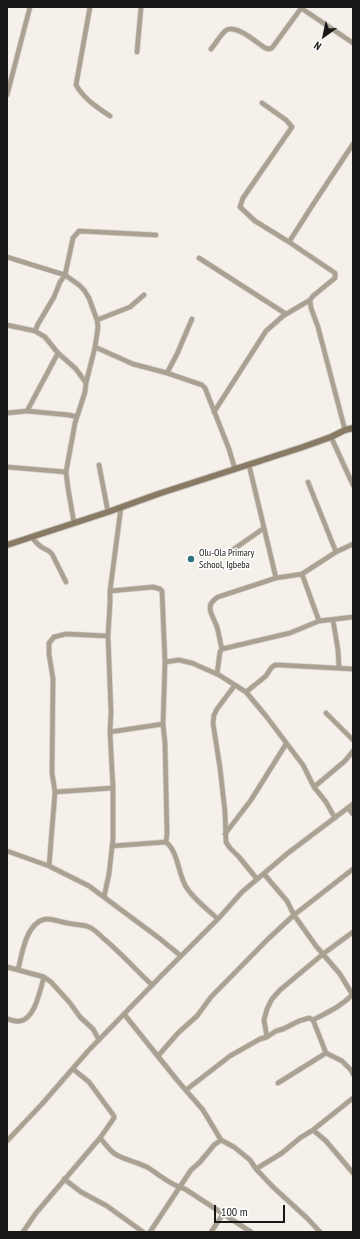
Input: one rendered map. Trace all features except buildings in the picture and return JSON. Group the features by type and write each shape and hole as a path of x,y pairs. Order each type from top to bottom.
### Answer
{"street":[{"path":"7,95 30,7"},
{"path":"90,7 76,85 90,102 110,116"},
{"path":"137,52 141,7"},
{"path":"211,49 226,30 232,28 241,32 264,48 272,48 301,7 353,43"},
{"path":"214,412 266,332 286,314 310,300 332,280 335,275 289,242 256,221 240,207 243,198 292,127 286,120 262,103"},
{"path":"289,242 353,144"},
{"path":"35,331 65,275 73,238 79,231 156,235"},
{"path":"7,257 65,275 84,290 97,320 98,327 95,347 85,392 77,417 66,472 74,523"},
{"path":"199,258 286,314"},
{"path":"97,320 130,306 144,295"},
{"path":"310,300 345,430"},
{"path":"167,373 192,319"},
{"path":"7,325 35,331 45,337 58,353 76,369 86,383"},
{"path":"95,347 133,364 167,373 202,385 206,388 235,469"},
{"path":"27,411 58,353"},
{"path":"7,413 27,411 77,417"},
{"path":"7,545 249,465 353,428"},
{"path":"331,437 353,485"},
{"path":"99,464 108,512"},
{"path":"249,465 276,578"},
{"path":"7,467 66,472"},
{"path":"308,482 336,552"},
{"path":"104,897 109,874 112,846 113,788 108,636 110,592 121,508"},
{"path":"234,549 264,528"},
{"path":"32,537 37,544 50,551 66,582"},
{"path":"217,674 220,652 222,649 217,628 210,611 210,604 212,601 218,597 276,578 302,574 336,552 353,544"},
{"path":"302,574 319,621"},
{"path":"110,592 153,587 160,588 162,595 165,662 163,724 165,743 166,842"},
{"path":"222,649 290,633 319,621 353,617"},
{"path":"333,620 338,650 339,668"},
{"path":"49,866 55,792 52,773 54,683 49,643 54,637 66,634 108,636"},
{"path":"165,662 179,660 192,663 217,674 246,692 303,765 314,787 326,802 335,818"},
{"path":"246,692 266,676 275,665 353,669"},
{"path":"235,685 214,715 224,804 225,834 226,842 230,848 257,879"},
{"path":"326,713 353,740"},
{"path":"110,732 163,724"},
{"path":"225,834 251,800 286,744"},
{"path":"314,787 345,761 353,751"},
{"path":"55,792 113,788"},
{"path":"7,1141 99,1040 218,919 242,892 288,853 353,804"},
{"path":"348,808 353,814"},
{"path":"112,846 166,842 171,846 188,890 218,919"},
{"path":"7,851 49,866 89,886 181,956"},
{"path":"158,1056 178,1033 197,1016 211,997 268,939 294,915 353,869"},
{"path":"186,1090 230,1056 254,1042 299,1021 309,1018 313,1020 333,1010 348,999 352,994 340,974 294,915 287,901 264,874"},
{"path":"18,970 25,942 34,925 44,920 51,919 88,926 116,950 152,985"},
{"path":"267,1037 264,1020 272,999 280,990 323,954 353,932"},
{"path":"7,967 44,977 55,986 80,1017 93,1029 99,1040"},
{"path":"7,1019 21,1021 28,1017 35,1006 44,977"},
{"path":"124,1014 203,1110 221,1140 234,1147 250,1160 256,1169 273,1187 320,1232"},
{"path":"313,1020 326,1053 342,1061 353,1074"},
{"path":"278,1083 326,1053"},
{"path":"23,1232 36,1213 100,1138 113,1120 114,1116 89,1082 73,1069"},
{"path":"256,1169 282,1153 353,1098"},
{"path":"313,1130 326,1141 353,1173"},
{"path":"100,1138 114,1153 148,1168 251,1232"},
{"path":"150,1232 191,1170 200,1162 214,1145 221,1140"},
{"path":"64,1180 81,1192 107,1206 143,1232"},
{"path":"211,1232 223,1214"}],"place":[{"name":"Olu-Ola Primary School, Igbeba","path":"191,559"}]}
